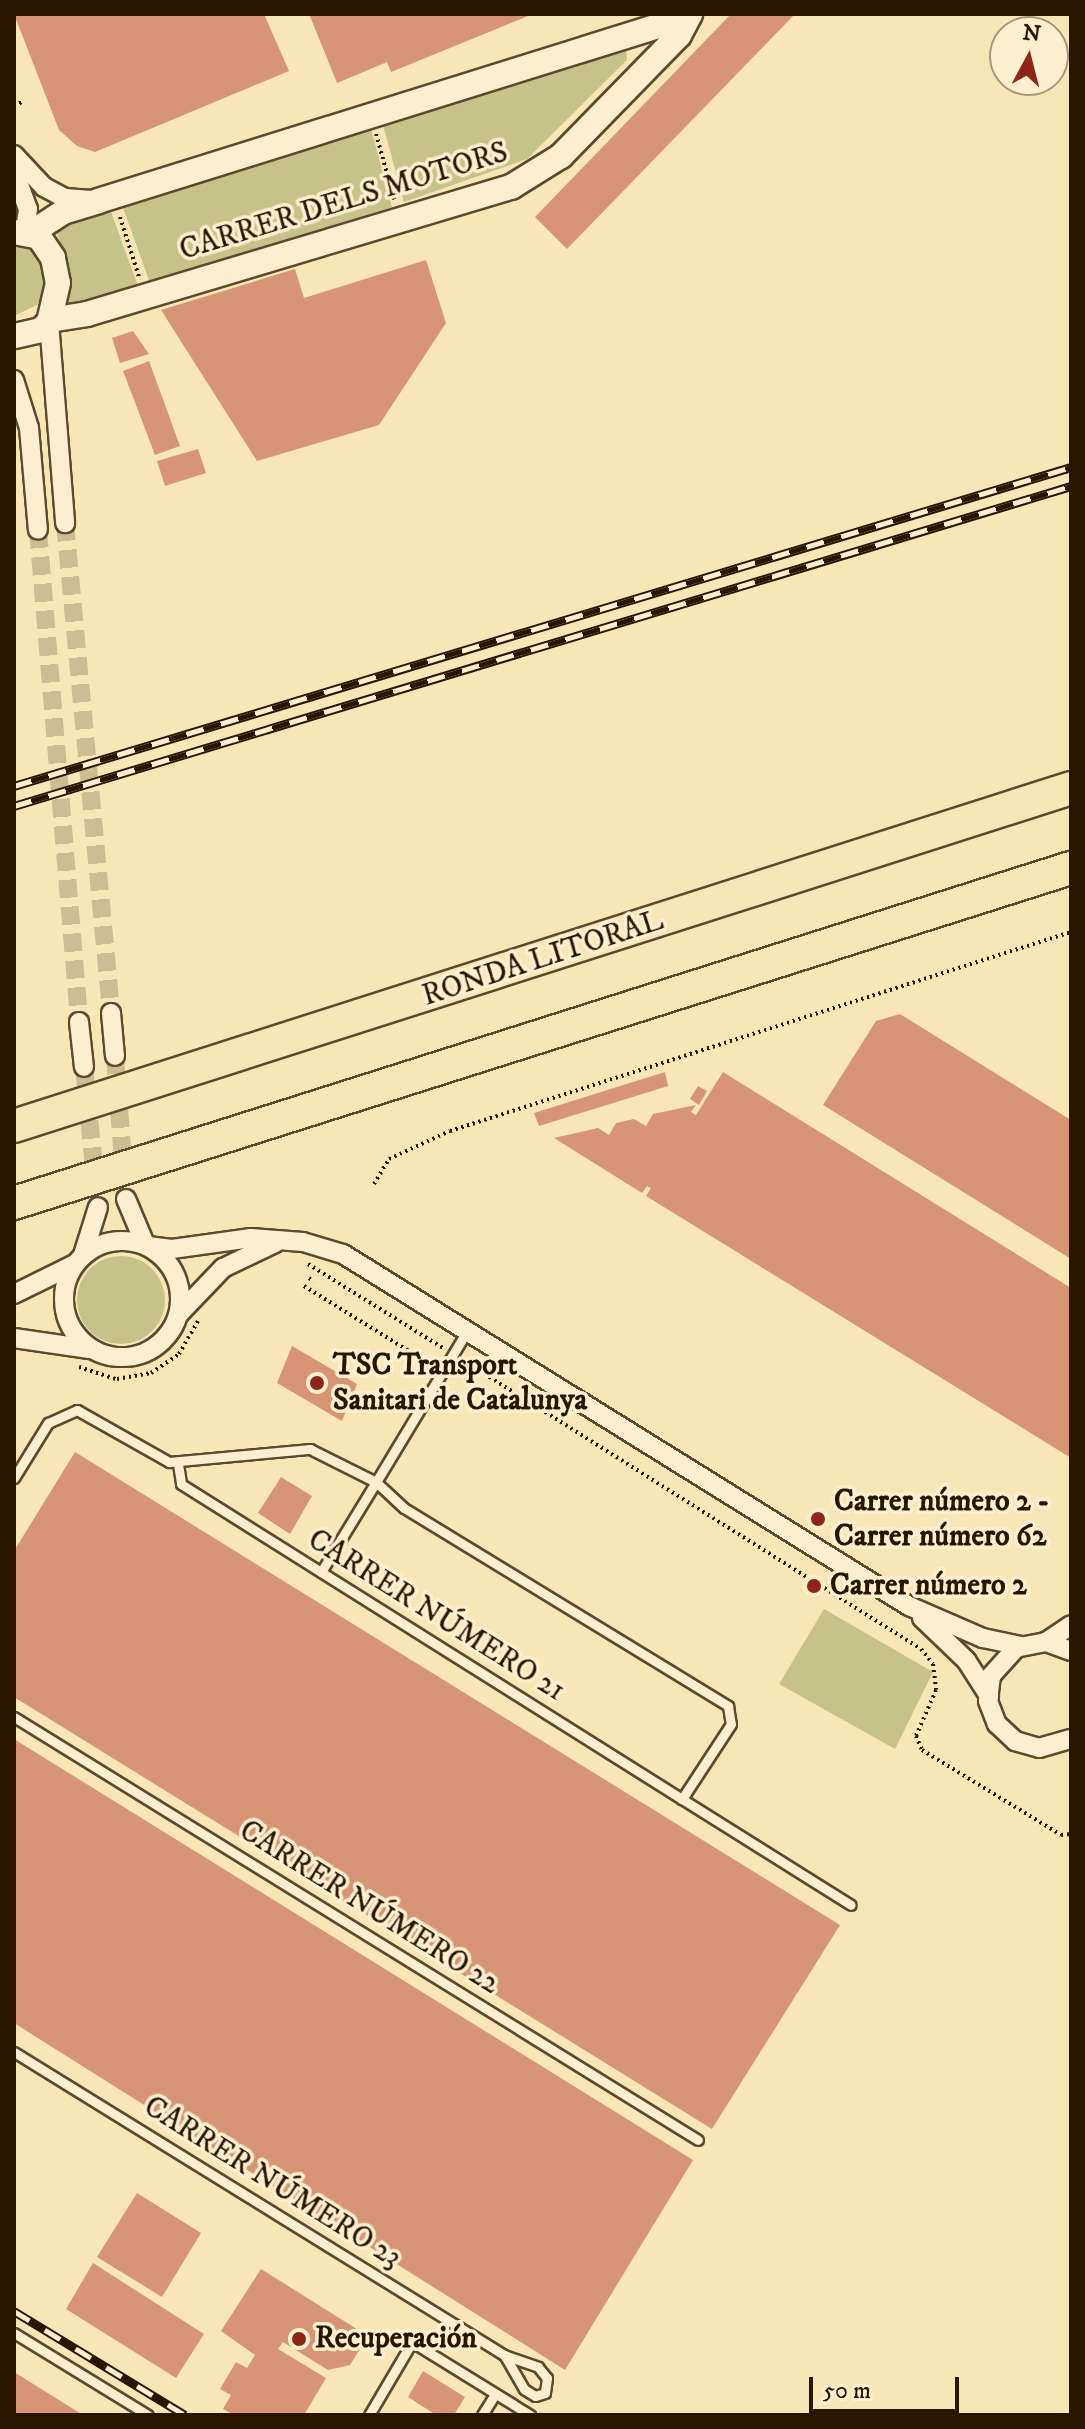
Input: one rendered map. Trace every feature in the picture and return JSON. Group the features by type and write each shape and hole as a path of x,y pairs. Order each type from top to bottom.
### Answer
{"highway":[{"name":"RONDA LITORAL","path":"14,1126 1071,788"},
{"path":"14,1203 1071,868"}],"street":[{"name":"CARRER DELS MOTORS","path":"23,232 63,212 107,204 689,15"},
{"name":"CARRER DELS MOTORS","path":"14,336 41,330 49,321 78,317 511,187 561,156 679,35 689,15"},
{"path":"14,155 55,192 107,204"},
{"path":"14,171 28,209 23,232 39,237 57,270 49,321 65,523"},
{"path":"14,380 27,416 38,530"},
{"path":"111,1013 115,1056"},
{"path":"79,1022 84,1067"},
{"path":"126,1199 146,1245 178,1279 178,1315"},
{"path":"91,1349 76,1336 64,1310 65,1282 78,1260 98,1207"},
{"path":"14,1294 112,1241 172,1249 230,1239 285,1240 343,1254 909,1606 983,1638 1022,1646 1046,1642 1071,1625"},
{"path":"14,1338 124,1357 142,1354 159,1345 178,1315 223,1268 285,1240"},
{"path":"909,1606 966,1660 989,1696 997,1724 1015,1741 1039,1748 1070,1740"},
{"path":"1046,1642 1071,1651"},
{"path":"989,1696 997,1665 1022,1646"}],"lane":[{"path":"321,1572 467,1331"},
{"path":"14,1478 48,1423 62,1413 83,1412 159,1459 178,1464 298,1449 320,1451 376,1482 404,1508 728,1706 731,1724 682,1799"},
{"name":"CARRER NÚMERO 21","path":"178,1464 181,1484 851,1905"},
{"name":"CARRER NÚMERO 22","path":"14,1717 698,2140"},
{"name":"CARRER NÚMERO 23","path":"14,2052 504,2355 544,2372 549,2383 545,2393 535,2396 524,2389 504,2355"},
{"path":"14,2333 148,2415"},
{"path":"369,2415 412,2342 530,2415"},
{"path":"482,2415 495,2394"}],"path":[{"path":"14,106 24,101"},
{"name":"CARRER DELS MOTORS","path":"374,128 396,207"},
{"path":"107,204 142,287"},
{"path":"374,1184 389,1159 465,1125 1071,932"},
{"path":"304,1263 439,1346"},
{"path":"304,1286 443,1373"},
{"path":"67,1361 107,1378 142,1376 179,1354 201,1316"},
{"path":"470,1365 921,1649 933,1664 936,1690 916,1744 1061,1835 1071,1834"}],"shaded area":[{"path":"626,49 627,60 527,159 404,202 383,125"},
{"path":"371,129 392,207 150,283 122,205"},
{"path":"110,209 138,286 67,305 70,273 56,231"},
{"path":"14,242 29,247 42,260 47,284 37,305 14,316"},
{"path":"121,1256 146,1263 158,1275 165,1300 158,1325 146,1337 121,1344 96,1337 84,1325 77,1300 84,1275 96,1263"},
{"path":"824,1609 933,1672 895,1749 779,1684"}],"building":[{"path":"14,14 264,14 289,71 95,152 77,146 59,130"},
{"path":"309,14 533,14 391,72 387,62 337,83"},
{"path":"731,14 795,14 567,249 535,217"},
{"path":"426,260 446,323 379,425 257,461 161,310 295,269 304,298"},
{"path":"133,331 149,354 120,363 112,338"},
{"path":"149,361 180,446 155,455 123,371"},
{"path":"198,449 206,473 165,486 157,461"},
{"path":"900,1014 1071,1120 1071,1259 823,1105 876,1021"},
{"path":"665,1072 668,1086 539,1126 534,1113"},
{"path":"723,1072 1071,1288 1071,1458 646,1196 651,1188 647,1186 642,1193 554,1138 598,1128 609,1135 616,1123 634,1119 646,1126 653,1114 696,1105 691,1112 696,1115"},
{"path":"698,1086 707,1091 699,1105 690,1099"},
{"name":"TSC Transport Sanitari de Catalunya","path":"292,1346 357,1384 342,1421 277,1383"},
{"path":"75,1452 840,1925 712,2129 14,1697 14,1551"},
{"path":"281,1477 312,1496 290,1534 258,1513"},
{"path":"14,1739 693,2160 565,2370 14,2023"},
{"path":"137,2193 201,2233 162,2297 97,2257"},
{"path":"93,2263 204,2334 176,2378 66,2309"},
{"name":"Recuperación","path":"261,2269 368,2336 350,2365 328,2370 283,2342 278,2349 326,2378 304,2415 234,2415 223,2409 231,2395 220,2389 236,2362 247,2368 255,2355 221,2331"},
{"path":"423,2371 465,2397 454,2415 436,2415 408,2397"},
{"path":"14,2372 83,2415 14,2415"}],"tunnel":[{"path":"65,523 111,1013"},
{"path":"38,530 79,1022"},
{"path":"115,1056 126,1199"},
{"path":"84,1067 98,1207"}],"railway":[{"path":"14,786 1071,467"},
{"path":"14,806 1071,486"},
{"path":"14,2311 185,2415"}],"place":[{"name":"TSC Transport Sanitari de Catalunya","path":"317,1383"},
{"name":"Carrer número 2 - Carrer número 62","path":"818,1519"},
{"name":"Carrer número 2","path":"814,1586"},
{"name":"Recuperación","path":"299,2339"}]}
